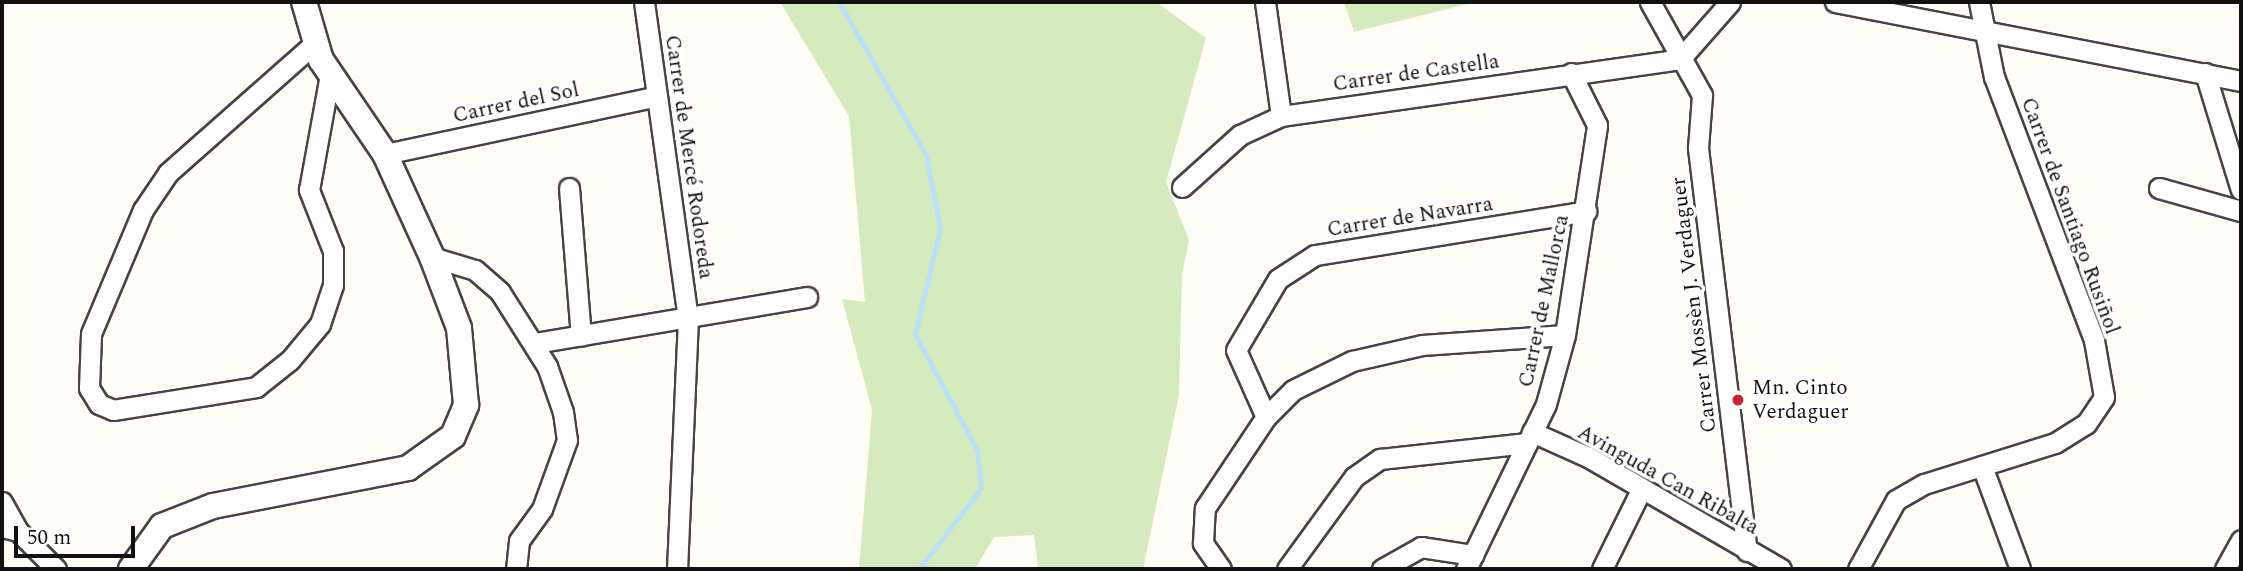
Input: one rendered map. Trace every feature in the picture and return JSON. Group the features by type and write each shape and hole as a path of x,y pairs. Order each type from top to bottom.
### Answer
{"street":[{"path":"131,569 162,526 213,506 377,479 408,468 453,436 468,384 459,328 432,257 385,154 330,74 316,42 304,2"},
{"name":"Carrer de Mercé Rodoreda","path":"643,2 688,318 677,569"},
{"path":"1265,2 1281,116"},
{"name":"Carrer Mossèn J. Verdaguer","path":"1650,2 1702,95 1698,148 1747,551"},
{"path":"1680,59 1730,2"},
{"path":"1835,2 2241,81"},
{"name":"Carrer de Santiago Rusiñol","path":"1858,569 1896,500 1924,484 2055,443 2085,424 2104,397 2094,340 1994,77 1979,2"},
{"path":"316,42 168,173 143,210 91,334 89,388 99,404 113,410 256,387 290,360 320,324 333,285 333,251 309,190 330,74"},
{"name":"Carrer de Castella","path":"1182,187 1240,135 1281,116 1680,59"},
{"name":"Carrer de Mallorca","path":"1469,562 1529,438 1565,335 1597,125 1571,73"},
{"path":"2205,73 2241,190"},
{"name":"Carrer del Sol","path":"385,154 657,96"},
{"path":"569,188 581,336"},
{"path":"2159,188 2241,211"},
{"name":"Carrer de Navarra","path":"1266,417 1236,350 1278,279 1315,255 1586,211"},
{"path":"432,257 475,270 500,292 535,343 563,412 567,440 541,509 519,541 516,569"},
{"path":"535,343 807,297"},
{"path":"1221,569 1203,543 1205,508 1266,417 1293,390 1352,361 1422,345 1565,335"},
{"path":"1287,569 1354,477 1380,459 1529,438"},
{"name":"Avinguda Can Ribalta","path":"1529,438 1642,488 1781,569"},
{"path":"1982,466 2020,569"},
{"path":"1602,569 1642,488"},
{"path":"2,502 10,529 56,569"},
{"path":"2225,569 2241,540"},
{"path":"1382,569 1420,547 1469,562"}],"green space":[{"path":"780,2 1156,2 1206,38 1166,182 1189,240 1182,274 1179,395 1143,569 1038,569 1034,535 994,537 975,569 859,569 872,410 842,299 865,302 849,116"},
{"path":"1344,2 1476,2 1354,32"}],"waterway":[{"path":"839,2 926,155 940,229 915,334 977,450 981,488 919,569"}],"place":[{"name":"Mn. Cinto Verdaguer","path":"1738,400"}]}
